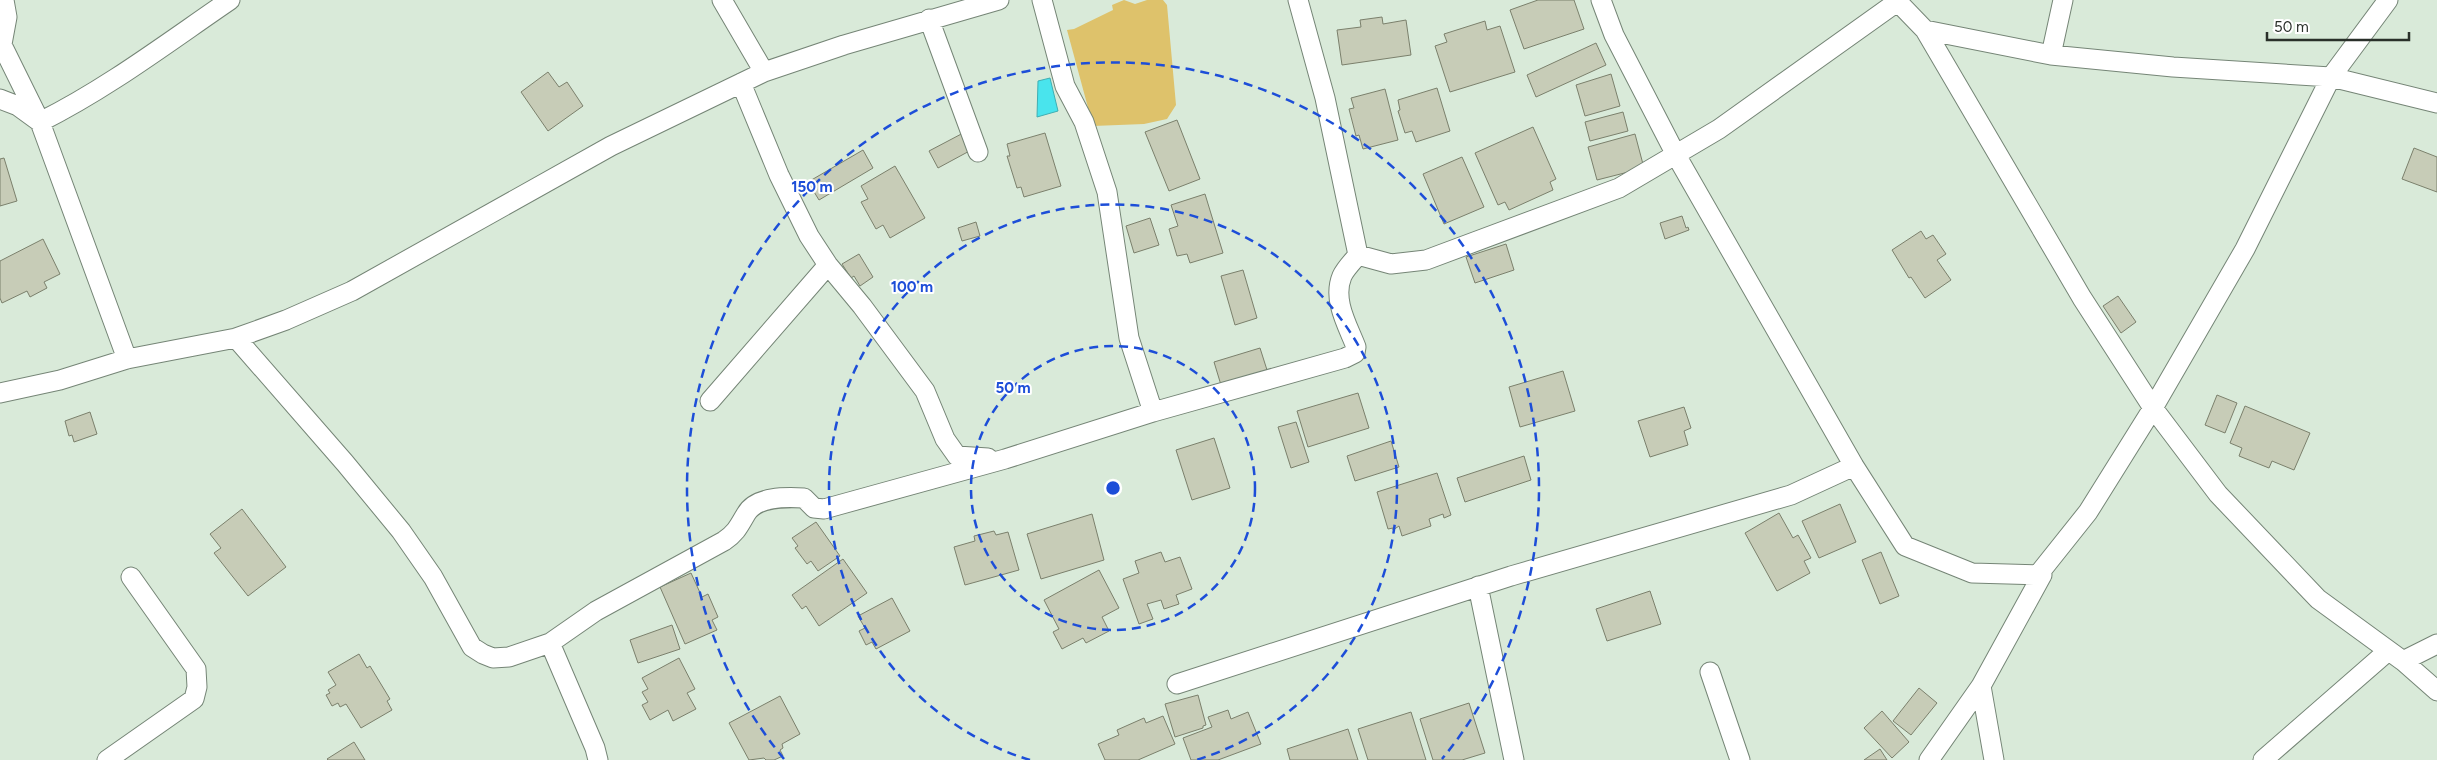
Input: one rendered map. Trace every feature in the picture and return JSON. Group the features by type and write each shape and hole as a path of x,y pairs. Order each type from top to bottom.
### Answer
{"street":[{"path":"4,0 6,18 1,42 40,122 127,359"},
{"path":"40,122 117,79 230,0"},
{"path":"722,0 764,72"},
{"path":"0,394 60,380 127,359 236,338 286,320 352,290 611,146 764,72 929,19 999,0"},
{"path":"1042,0 1065,86 1084,122 1107,192 1129,338 1153,412"},
{"path":"236,338 345,463 401,531 433,577 472,647 493,658 509,658 550,643 596,611 732,536 738,530 746,513 754,506 767,500 804,498 814,508 824,509 1005,459 1153,412 1345,358 1355,353 1356,347 1340,306 1339,296 1342,276 1358,255 1325,98 1298,0"},
{"path":"1601,0 1614,35 1676,156 1854,466 1905,546 1972,573 2042,574"},
{"path":"2051,55 2063,0"},
{"path":"1929,760 1981,686 2042,574 2041,570 2088,512 2152,408 2245,249 2331,77 2388,0"},
{"path":"1358,255 1390,264 1426,260 1619,188 1676,156 1756,103 1896,1 1925,30 2082,298 2152,408 2218,494 2318,599 2396,656 2437,692"},
{"path":"929,19 978,152"},
{"path":"1925,30 2051,55 2173,67 2331,77 2437,103"},
{"path":"741,83 779,175 809,236 828,265 862,306 925,390 945,438 957,456 1005,459"},
{"path":"0,99 18,106 40,122"},
{"path":"710,401 828,265"},
{"path":"1177,684 1478,586 1791,495 1854,466"},
{"path":"107,760 194,699 197,688 196,668 131,577"},
{"path":"1478,586 1514,760"},
{"path":"550,643 596,748 598,760"},
{"path":"2263,760 2396,656 2437,644"},
{"path":"1710,672 1740,760"},
{"path":"1981,686 1994,760"}],"shaded area":[{"path":"1124,0 1135,4 1147,0 1163,0 1167,5 1176,105 1167,119 1144,124 1093,126 1067,30 1074,29 1113,10 1112,5"}],"water":[{"path":"1050,78 1058,111 1037,117 1038,81"}],"building":[{"path":"1538,0 1574,0 1584,29 1524,49 1510,10"},
{"path":"1382,17 1383,24 1406,20 1411,55 1342,65 1337,30 1361,27 1360,20"},
{"path":"1485,21 1487,30 1500,26 1515,72 1450,92 1435,46 1447,42 1444,34"},
{"path":"1596,43 1606,65 1536,97 1527,75"},
{"path":"548,72 559,87 567,82 583,106 548,131 521,92"},
{"path":"1611,74 1620,106 1585,116 1576,85"},
{"path":"1437,88 1450,131 1416,142 1412,131 1405,133 1398,111 1400,110 1398,100"},
{"path":"1385,89 1398,140 1363,149 1359,135 1356,136 1349,109 1354,108 1351,98"},
{"path":"1623,112 1628,131 1590,141 1585,122"},
{"path":"1177,120 1200,179 1169,191 1145,132"},
{"path":"1533,127 1556,179 1550,182 1553,190 1509,210 1505,202 1498,205 1475,153"},
{"path":"967,131 975,148 938,168 929,151"},
{"path":"1045,133 1061,186 1024,197 1021,187 1017,188 1007,156 1010,156 1007,144"},
{"path":"1635,134 1644,168 1597,180 1588,147"},
{"path":"2414,148 2437,157 2437,192 2402,179"},
{"path":"863,150 873,168 819,200 808,182"},
{"path":"1462,157 1484,207 1444,224 1423,174"},
{"path":"4,158 17,201 0,206 0,159"},
{"path":"895,166 925,218 890,238 883,225 876,229 861,202 868,199 861,186"},
{"path":"1205,194 1223,253 1190,263 1187,254 1177,256 1169,229 1178,226 1171,205"},
{"path":"1682,216 1686,228 1688,227 1689,230 1665,239 1660,223"},
{"path":"1150,218 1159,245 1134,253 1126,226"},
{"path":"976,222 980,236 962,241 958,228"},
{"path":"1921,231 1926,239 1933,235 1946,254 1937,260 1951,280 1925,298 1911,277 1909,278 1892,250"},
{"path":"43,239 60,274 44,282 47,288 30,297 27,291 2,303 0,298 0,261"},
{"path":"1506,244 1514,270 1475,283 1466,257"},
{"path":"859,254 873,277 860,286 854,276 851,278 842,264"},
{"path":"1243,270 1257,318 1235,325 1221,276"},
{"path":"2118,296 2136,322 2121,333 2103,306"},
{"path":"1260,348 1267,370 1221,385 1214,362"},
{"path":"1563,371 1575,411 1520,427 1509,387"},
{"path":"1358,393 1369,428 1308,447 1297,411"},
{"path":"2217,395 2237,403 2225,433 2205,425"},
{"path":"2245,406 2310,433 2294,470 2272,461 2269,468 2239,456 2242,448 2230,443"},
{"path":"1684,407 1691,428 1684,431 1688,445 1650,457 1638,421"},
{"path":"90,412 97,434 74,442 72,435 69,436 65,421"},
{"path":"1296,422 1309,462 1291,468 1278,427"},
{"path":"1214,438 1230,488 1192,500 1176,450"},
{"path":"1391,441 1399,467 1355,481 1347,456"},
{"path":"1524,456 1531,480 1465,502 1457,478"},
{"path":"1437,473 1451,515 1444,518 1443,514 1429,519 1431,526 1402,536 1399,526 1393,530 1393,528 1388,529 1377,492"},
{"path":"1840,504 1856,542 1819,558 1802,521"},
{"path":"242,509 286,567 248,596 214,553 221,548 210,534"},
{"path":"1779,513 1793,538 1798,535 1811,558 1804,561 1810,573 1777,591 1745,533"},
{"path":"1092,514 1104,560 1041,579 1027,534"},
{"path":"816,522 840,556 818,571 811,561 807,564 795,548 798,546 792,538"},
{"path":"994,531 996,535 1008,532 1019,570 965,585 954,547 975,541 974,536"},
{"path":"1161,552 1165,562 1180,557 1192,589 1176,595 1179,604 1164,609 1161,600 1147,604 1153,619 1139,624 1123,579 1139,573 1135,561"},
{"path":"1881,552 1899,596 1880,604 1862,560"},
{"path":"843,559 867,593 819,626 806,606 802,609 792,595"},
{"path":"1099,570 1119,608 1102,617 1109,631 1086,643 1083,638 1062,649 1053,632 1059,629 1044,600"},
{"path":"691,573 702,597 708,594 718,617 712,620 717,630 685,644 660,587"},
{"path":"1650,591 1661,624 1607,641 1596,609"},
{"path":"892,598 910,631 876,649 872,642 866,645 859,631 865,628 858,616"},
{"path":"672,625 680,649 638,663 630,640"},
{"path":"359,654 367,668 370,666 390,699 387,701 392,710 361,728 346,704 340,707 338,703 332,706 326,695 330,693 328,690 336,685 328,672"},
{"path":"679,658 695,689 687,693 696,709 673,721 668,710 650,720 642,705 648,702 642,692 648,689 642,678"},
{"path":"1919,688 1937,703 1911,735 1893,721"},
{"path":"1198,695 1206,725 1203,728 1175,737 1165,704"},
{"path":"780,696 800,734 782,744 783,748 780,750 783,756 774,760 766,760 764,758 749,760 729,723"},
{"path":"1469,703 1485,753 1462,760 1433,760 1420,719"},
{"path":"1228,710 1231,719 1248,712 1261,744 1218,760 1191,760 1183,738 1212,727 1208,717"},
{"path":"1882,711 1909,742 1892,758 1864,728"},
{"path":"1411,712 1426,760 1368,760 1358,729"},
{"path":"1163,716 1175,744 1138,760 1105,760 1098,744 1119,735 1117,730 1144,718 1146,723"},
{"path":"1348,729 1358,760 1290,760 1287,749"},
{"path":"354,742 365,760 327,759"},
{"path":"1880,749 1887,760 1864,760"}]}
